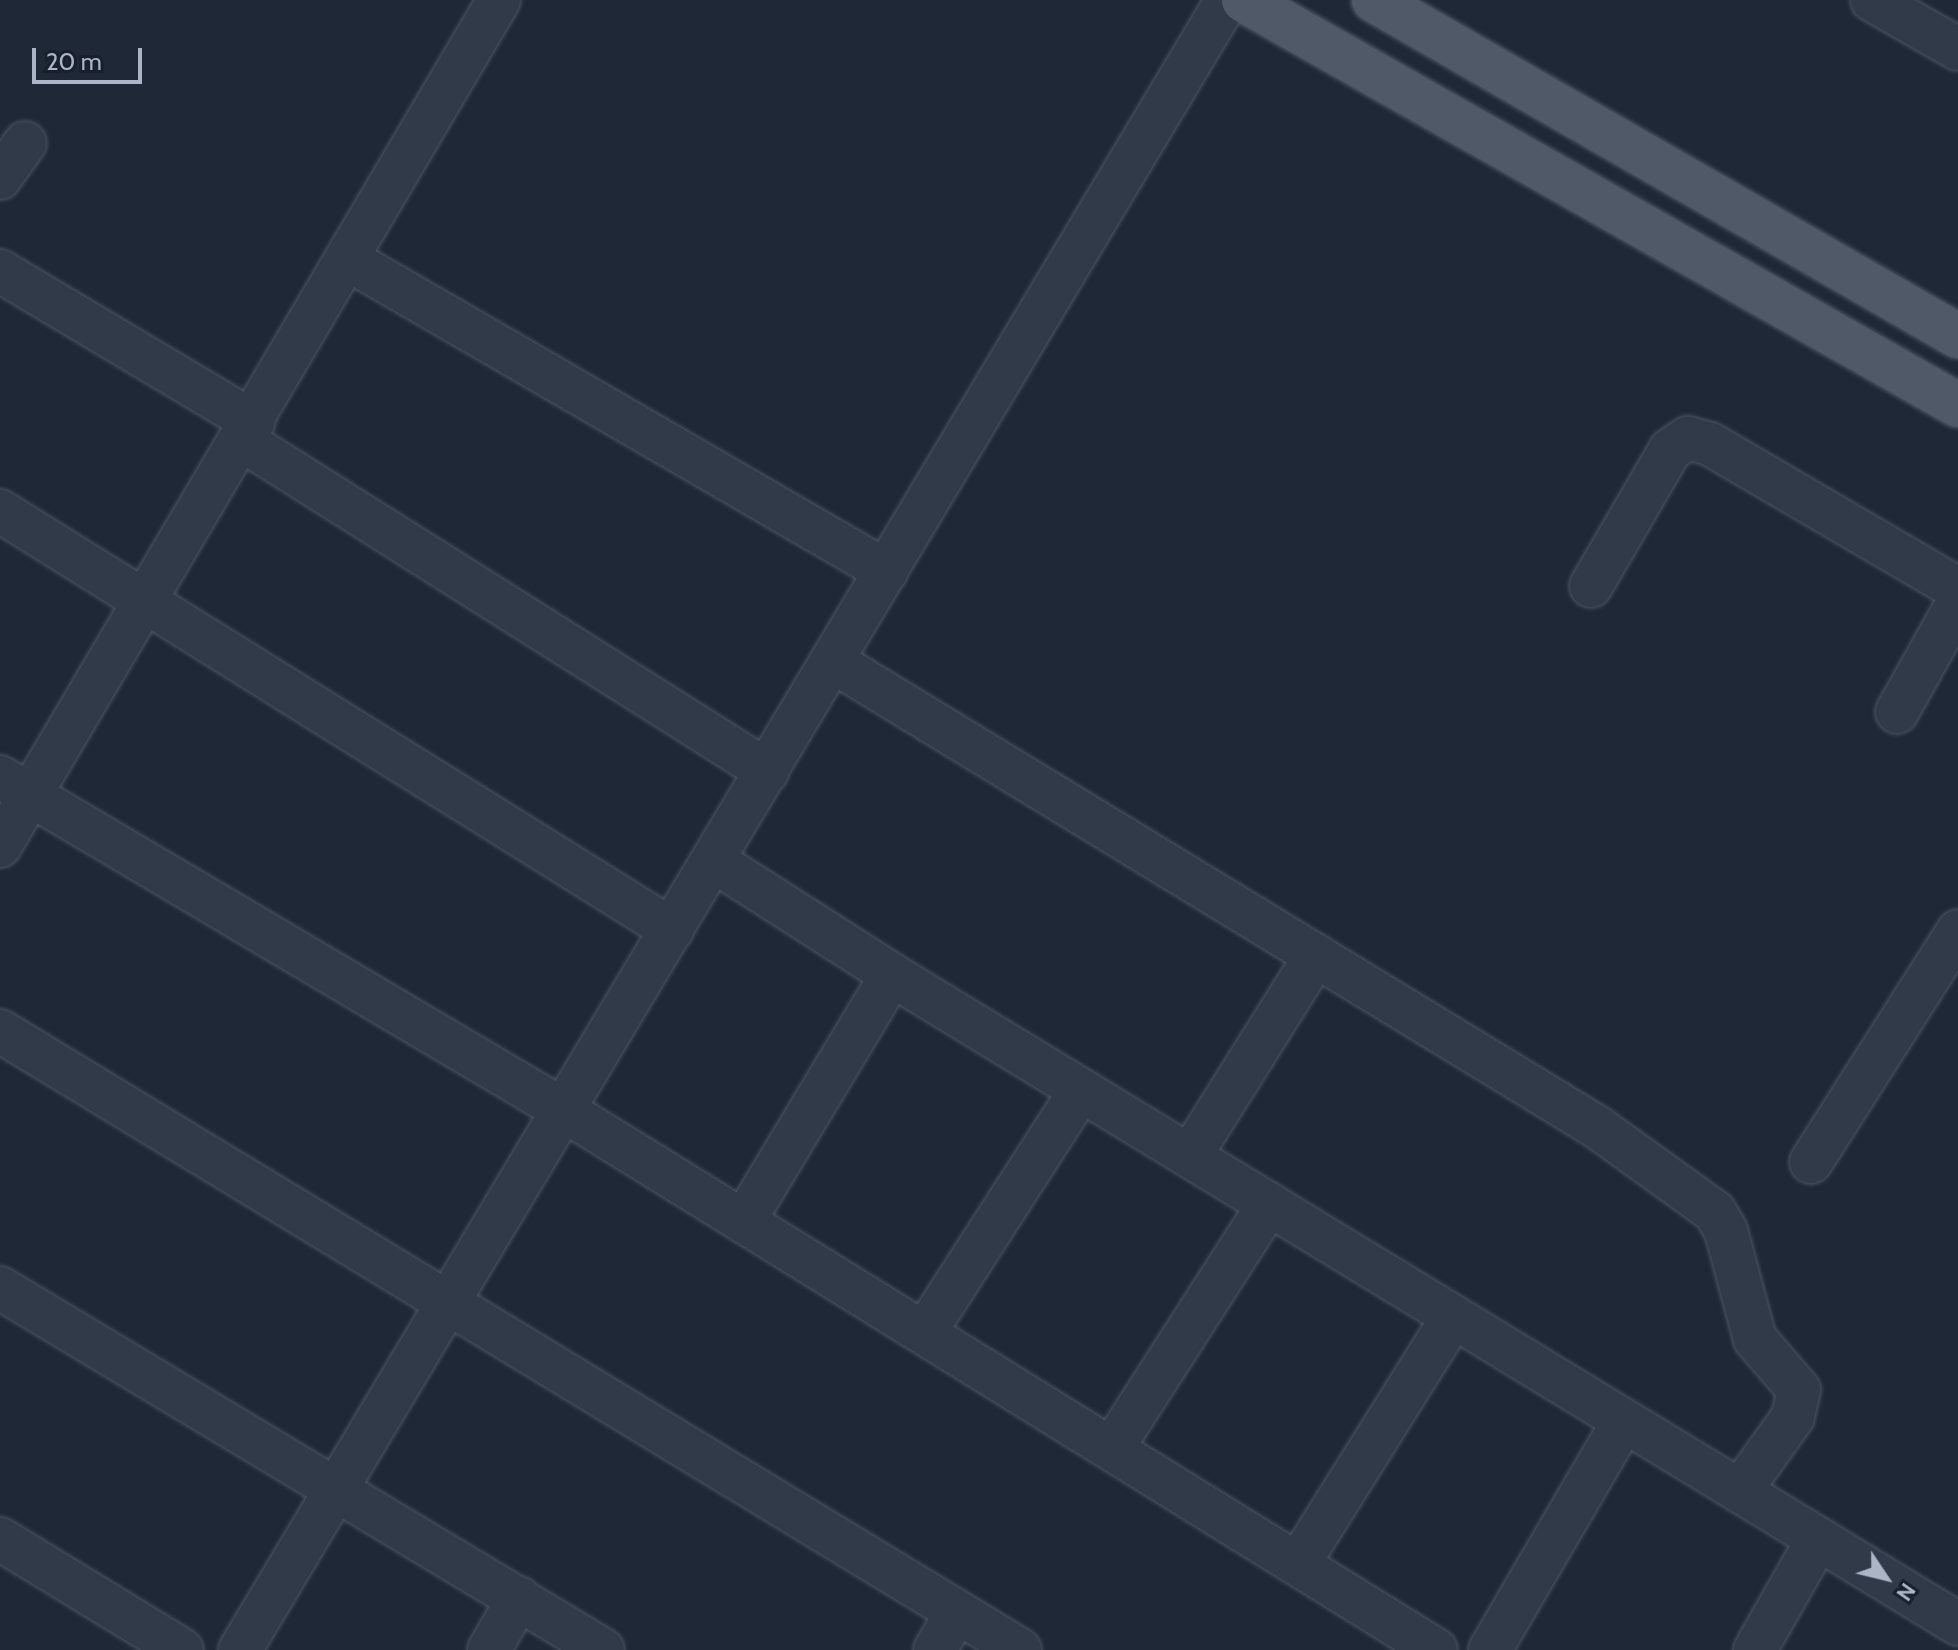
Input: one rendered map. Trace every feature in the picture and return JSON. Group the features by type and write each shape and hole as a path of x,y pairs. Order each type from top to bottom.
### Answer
{"main road":[{"path":"1244,0 1958,405"},
{"path":"1374,0 1958,336"}],"street":[{"path":"0,846 15,786 146,602 499,0"},
{"path":"240,1650 449,1307 1227,0"},
{"path":"1872,0 1958,49"},
{"path":"0,178 25,143"},
{"path":"349,260 886,571"},
{"path":"0,271 767,771"},
{"path":"1591,586 1670,450 1688,438 1710,444 1958,589"},
{"path":"0,511 672,930"},
{"path":"1897,712 1958,603"},
{"path":"832,661 1597,1127 1715,1212 1730,1245 1755,1339 1799,1390 1793,1417 1740,1491"},
{"path":"15,786 565,1111 1300,1561 1420,1645"},
{"path":"714,861 892,975 1958,1624"},
{"path":"1811,1162 1958,931"},
{"path":"1190,1156 1316,955"},
{"path":"744,1221 892,975"},
{"path":"0,1031 449,1307 1020,1650"},
{"path":"925,1332 1081,1090"},
{"path":"1113,1447 1269,1204"},
{"path":"0,1288 603,1650"},
{"path":"1300,1561 1453,1317"},
{"path":"1490,1650 1624,1421"},
{"path":"0,1539 182,1650"},
{"path":"1755,1650 1818,1539"},
{"path":"489,1650 519,1598"},
{"path":"935,1650 957,1612"}]}
